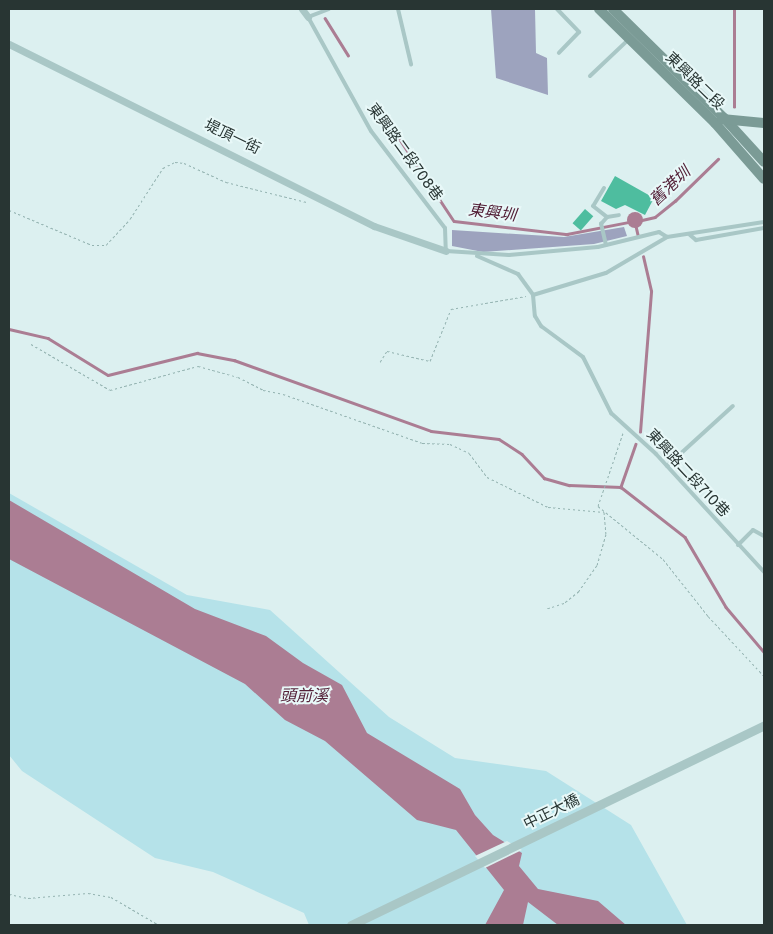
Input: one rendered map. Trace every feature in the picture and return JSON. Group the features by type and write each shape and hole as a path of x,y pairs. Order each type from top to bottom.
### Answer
{"main road":[{"name":"東興路二段","path":"599,9 632,35 724,118 764,162"},
{"name":"東興路二段","path":"613,9 632,35 715,123 764,179"},
{"path":"715,123 724,118 764,123"}],"street":[{"path":"302,9 308,17"},
{"name":"堤頂一街","path":"9,44 374,226 446,251"},
{"name":"中正大橋","path":"351,925 764,725"}],"lane":[{"path":"308,17 329,9"},
{"path":"398,9 411,64"},
{"path":"557,9 579,32 559,53"},
{"name":"東興路二段708巷","path":"308,17 371,131 445,228 446,251"},
{"path":"590,76 632,35"},
{"path":"604,188 593,206 607,217"},
{"path":"606,245 601,224 607,217 619,215"},
{"path":"474,255 518,274 533,295 606,273 667,237 690,235 764,222"},
{"path":"690,235 696,240 764,228"},
{"path":"446,251 474,255 606,245 659,232 667,237"},
{"name":"東興路二段710巷","path":"533,295 535,316 541,326 583,357 611,413 667,466 764,572"},
{"path":"667,466 733,406"},
{"path":"738,545 753,530 764,536"}],"path":[{"path":"9,210 92,245 106,245 130,219 162,168 175,162 184,163 226,182 309,202"},
{"path":"380,362 387,352 430,361 451,309 533,295"},
{"path":"31,344 110,390 198,366 230,375 263,390 283,394 422,443 450,444 469,453 487,477 548,507 604,512"},
{"path":"625,427 598,506 663,558 708,616 764,676"},
{"path":"546,608 564,603 579,591 597,565 606,534 604,512"},
{"path":"9,894 28,898 88,893 111,897 159,925"}],"shaded area":[{"path":"491,9 535,9 536,53 547,58 548,95 496,78"},
{"path":"624,227 627,236 594,244 483,252 452,246 452,230 564,237"}],"sand":[{"path":"9,493 187,595 270,610 389,717 455,758 546,771 631,825 687,925 309,925 304,913 213,872 155,858 22,771 9,755"}],"water":[{"path":"635,212 641,214 643,220 641,226 635,228 629,226 627,220 629,214"},
{"name":"頭前溪","path":"9,500 195,609 266,636 303,663 342,685 367,733 460,789 475,815 493,835 522,853 519,866 538,889 598,901 626,925 558,925 528,902 523,925 485,925 504,890 456,830 417,820 325,741 285,720 245,684 9,559"}],"pier":[{"path":"507,841 522,850 485,868 475,856"}],"building":[{"path":"615,176 654,198 645,215 625,205 616,209 601,201"},
{"path":"585,209 593,216 581,231 573,223"}],"waterway":[{"name":"舊港圳","path":"734,9 734,107"},
{"name":"東興圳","path":"325,18 348,55"},
{"name":"東興圳","path":"393,129 454,221 567,234 629,222"},
{"name":"舊港圳","path":"642,220 655,217 675,201 718,159"},
{"path":"636,226 638,235"},
{"path":"640,432 651,291 643,257"},
{"path":"9,329 48,338 108,375 197,353 234,360 431,431 499,439 522,454 544,478 569,485 621,487"},
{"path":"636,444 621,487 685,537 726,607 764,652"}]}
